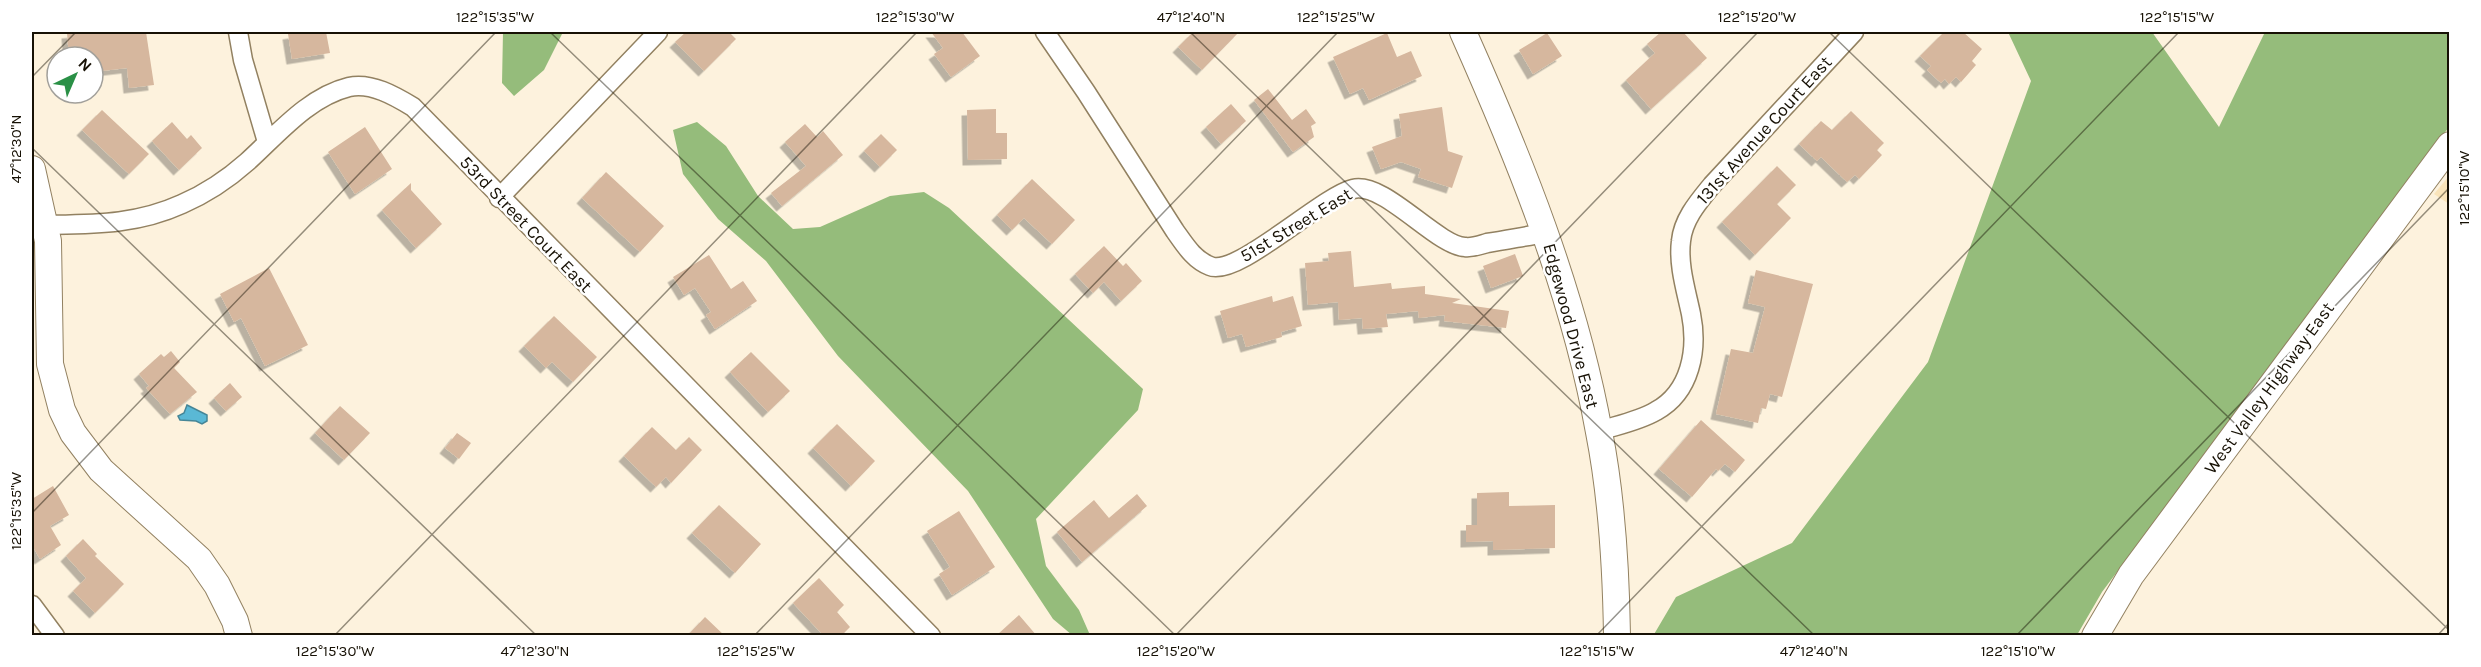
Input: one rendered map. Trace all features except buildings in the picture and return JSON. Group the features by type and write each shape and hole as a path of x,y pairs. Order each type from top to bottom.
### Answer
{"street":[{"path":"238,32 243,60 267,142"},
{"path":"500,198 658,32"},
{"name":"51st Street East","path":"1045,32 1074,72 1189,251 1210,267 1226,267 1335,198 1355,188 1369,190 1381,196 1449,242 1464,248 1546,233"},
{"name":"Edgewood Drive East","path":"1463,32 1498,109 1546,233 1576,332 1599,431 1616,575 1617,636"},
{"name":"131st Avenue Court East","path":"1599,431 1656,411 1679,390 1688,375 1693,356 1693,323 1680,257 1684,226 1693,208 1712,185 1854,32"},
{"name":"53rd Street Court East","path":"44,225 115,224 182,204 210,189 238,169 299,115 324,98 350,87 371,88 396,96 413,108 931,636"},
{"name":"West Valley Highway East","path":"2095,636 2131,575 2450,145"},
{"path":"32,169 48,241 50,364 62,410 73,433 101,470 199,559 217,585 235,621 239,636"},
{"path":"32,605 55,636"}],"shaded area":[{"path":"2449,176 2449,204 2434,194"}],"green space":[{"path":"503,32 563,32 544,70 514,96 502,83"},
{"path":"2008,32 2152,32 2219,127 2265,32 2449,32 2449,127 2102,592 2077,635 1653,636 1676,597 1792,543 1928,362 2031,81"},
{"path":"697,122 726,146 758,196 793,229 820,227 890,196 924,192 949,208 1143,389 1138,410 1036,519 1046,566 1079,610 1090,635 1072,635 1053,619 968,491 838,356 766,261 718,219 683,174 673,130"}],"water":[{"path":"187,405 207,415 207,421 202,424 196,421 180,420 178,416 184,413"}]}
